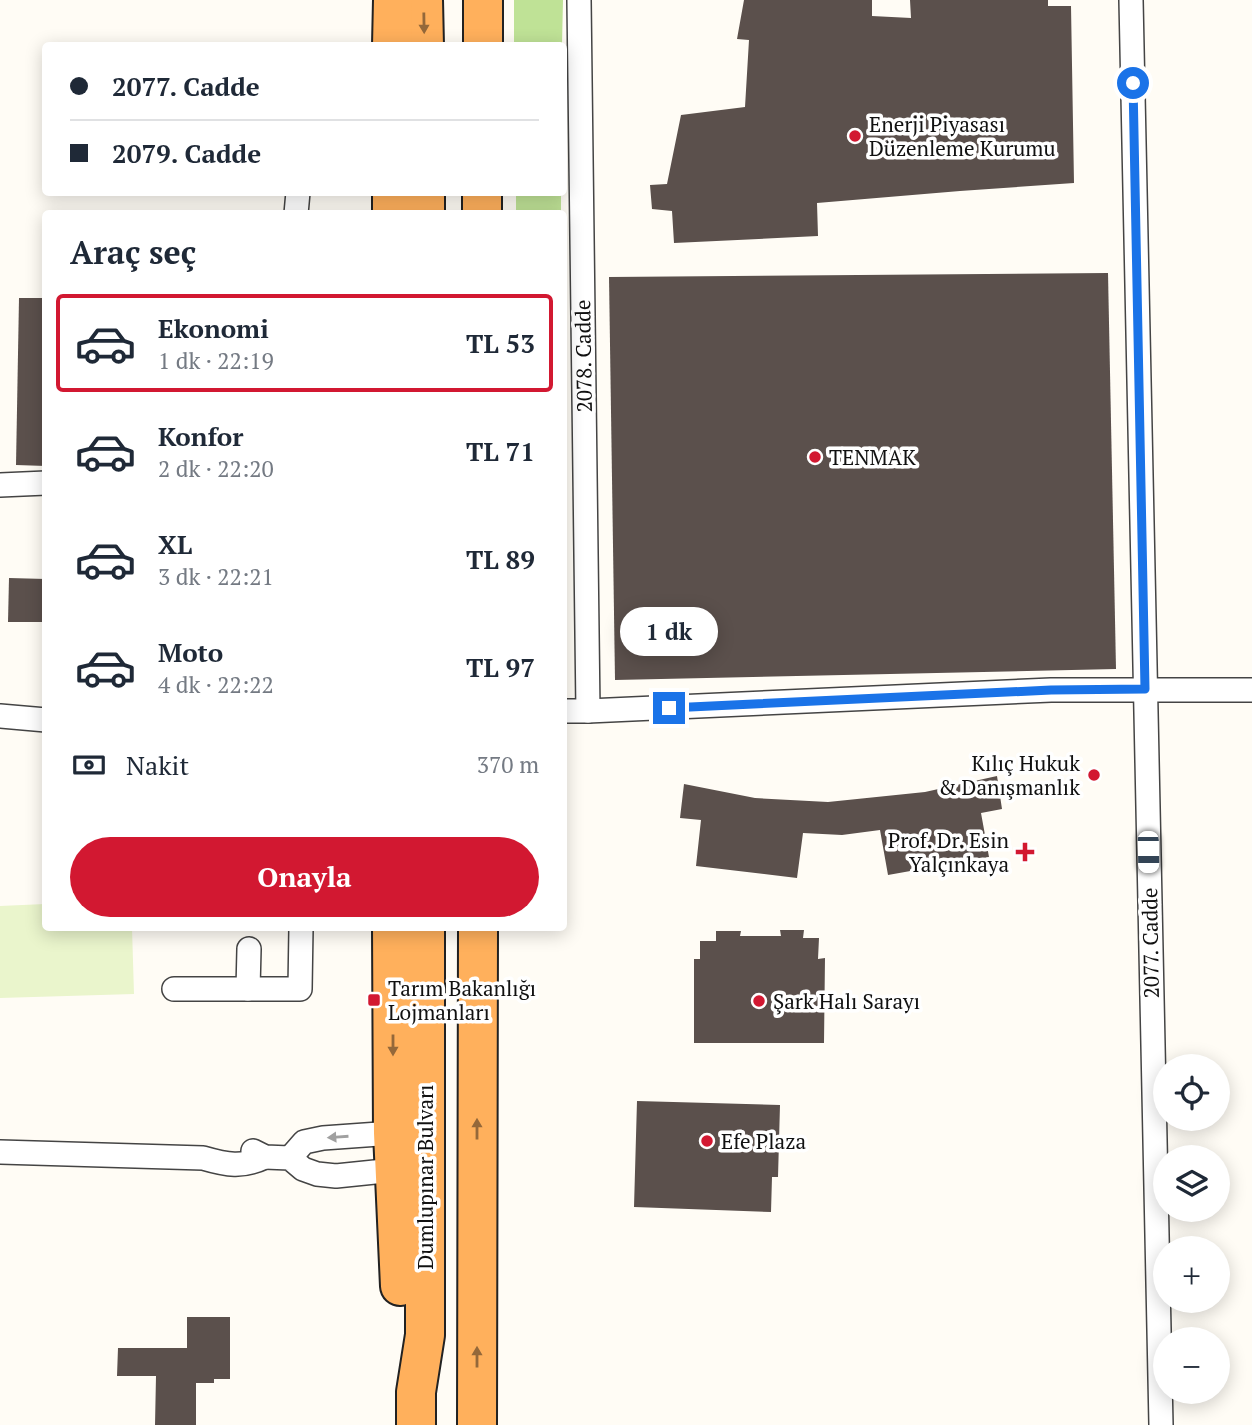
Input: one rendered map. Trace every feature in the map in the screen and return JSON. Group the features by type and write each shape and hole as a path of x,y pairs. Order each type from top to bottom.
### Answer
{"highway":[{"path":"393,0 393,42"},
{"path":"423,0 424,42"},
{"path":"483,0 483,42"},
{"path":"392,931 394,1152 402,1316 416,1409"},
{"name":"Dumlupınar Bulvarı","path":"416,1409 425,1335 425,931"},
{"path":"477,1425 478,931"}],"street":[{"name":"2078. Cadde","path":"579,0 588,711"},
{"name":"2077. Cadde","path":"1131,0 1161,1425"},
{"path":"0,485 42,483"},
{"path":"567,711 1037,691 1252,690"},
{"path":"0,716 42,720"},
{"path":"174,989 300,989 301,931"},
{"path":"248,989 249,949"},
{"path":"290,1157 304,1142 323,1138 394,1152"},
{"path":"0,1152 203,1158 225,1164 250,1164 265,1157 290,1157 303,1169 336,1176 394,1152"}],"green space":[{"path":"514,0 563,0 562,42 514,42"},
{"path":"516,196 561,196 561,210 516,210"},
{"path":"42,904 42,931 132,931 134,994 0,998 0,906"}],"building":[{"path":"744,0 872,0 872,16 911,18 910,0 1048,0 1048,6 1071,6 1074,183 817,203 818,236 674,243 672,211 652,209 650,185 667,184 681,115 745,107 749,40 737,39"},
{"path":"1108,273 1116,669 615,680 609,277"},
{"path":"19,298 42,298 42,466 16,465"},
{"path":"9,578 42,579 42,622 8,622"},
{"path":"997,776 1002,809 981,813 989,857 888,875 880,830 842,835 803,833 797,878 696,866 701,820 680,818 684,784 755,798 828,802 925,792"},
{"name":"Şark Halı Sarayı","path":"780,930 804,930 803,938 819,938 818,959 825,958 824,1043 694,1043 694,959 700,959 700,941 716,941 716,931 741,931 740,936 781,936"},
{"name":"Efe Plaza","path":"637,1101 780,1105 778,1177 772,1177 771,1212 634,1207"},
{"path":"187,1317 230,1317 230,1379 214,1379 214,1383 196,1383 196,1425 155,1425 156,1376 117,1376 118,1348 187,1348"}],"place":[{"name":"Enerji Piyasası Düzenleme Kurumu","path":"855,136"},
{"name":"TENMAK","path":"815,457"},
{"name":"Kılıç Hukuk & Danışmanlık","path":"1094,775"},
{"name":"Prof. Dr. Esin Yalçınkaya","path":"1025,852"},
{"name":"Tarım Bakanlığı Lojmanları","path":"374,1000"},
{"name":"Şark Halı Sarayı","path":"759,1001"},
{"name":"Efe Plaza","path":"707,1141"}],"route":[{"path":"669,708 1051,690 1145,689 1133,83"}]}
